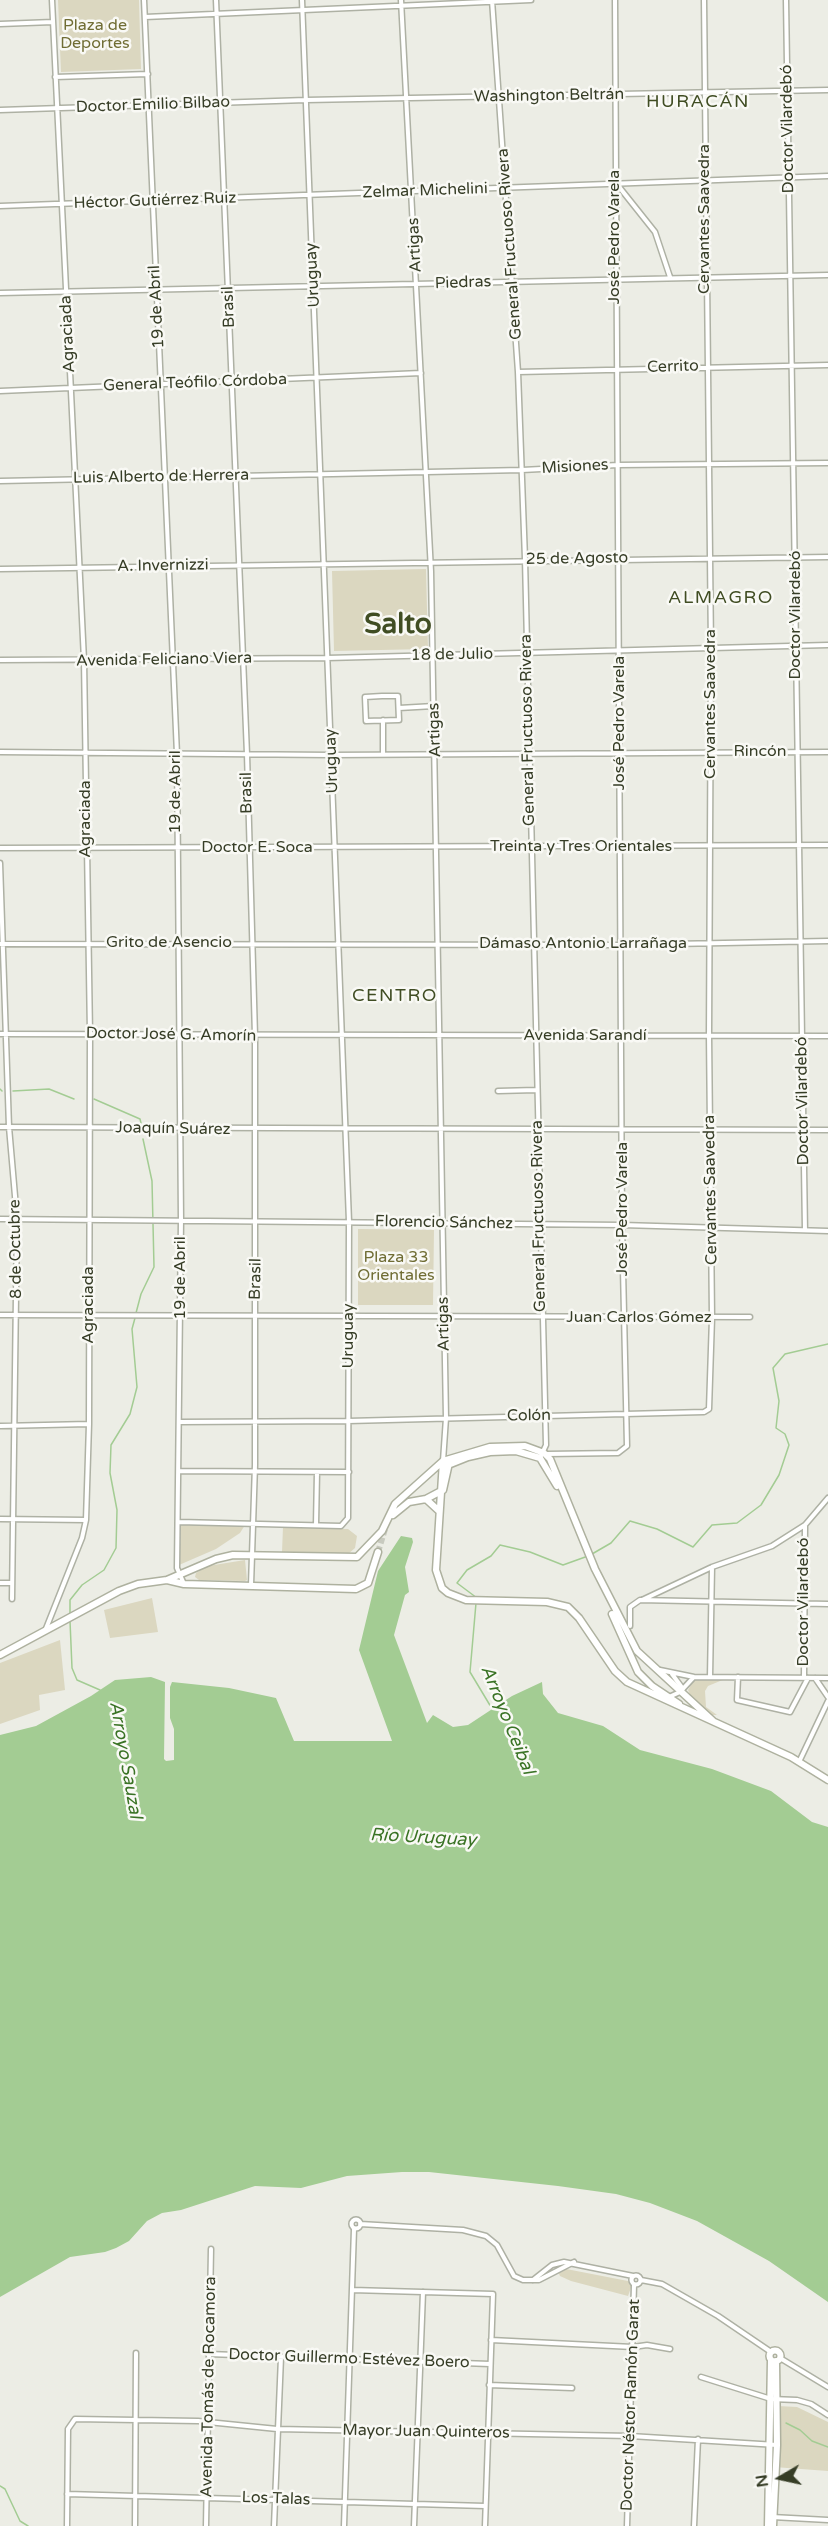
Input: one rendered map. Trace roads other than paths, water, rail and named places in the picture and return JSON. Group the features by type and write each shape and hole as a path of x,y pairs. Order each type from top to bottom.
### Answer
{"street":[{"name":"Agraciada","path":"45,1632 82,1538 86,1520 90,1220 90,1034 84,660 52,0"},
{"name":"19 de Abril","path":"144,0 177,754 176,848 181,1220 178,1576"},
{"name":"Brasil","path":"216,0 247,754 255,1036 257,1220 255,1472 251,1586"},
{"name":"Uruguay","path":"302,0 349,1221 347,1522 341,1526 316,1525"},
{"name":"Artigas","path":"401,0 430,562 438,847 446,1463"},
{"path":"145,17 531,0"},
{"name":"José Pedro Varela","path":"545,1456 618,1453 627,1446 622,1225 615,0"},
{"name":"Cervantes Saavedra","path":"704,0 705,277 711,648 709,1035 712,1318 708,1409"},
{"name":"Doctor Vilardebó","path":"786,0 805,1230"},
{"name":"General Fructuoso Rivera","path":"492,1 507,187 522,470 545,1456"},
{"path":"0,24 53,22"},
{"path":"55,77 148,74"},
{"name":"Washington Beltrán","path":"306,100 407,100 828,90"},
{"name":"Doctor Emilio Bilbao","path":"0,110 306,100"},
{"name":"Zelmar Michelini","path":"309,196 828,176"},
{"path":"616,183 655,232 670,277"},
{"name":"Héctor Gutiérrez Ruiz","path":"0,206 309,196"},
{"name":"Piedras","path":"0,293 828,275"},
{"name":"Cerrito","path":"518,372 828,365"},
{"name":"General Teófilo Córdoba","path":"0,390 318,379 421,373"},
{"name":"Misiones","path":"322,474 522,470 618,465 828,463"},
{"name":"Luis Alberto de Herrera","path":"0,481 322,474"},
{"name":"25 de Agosto","path":"325,564 525,559 828,557"},
{"name":"A. Invernizzi","path":"0,569 325,564"},
{"name":"18 de Julio","path":"327,658 828,645"},
{"name":"Avenida Feliciano Viera","path":"0,660 327,658"},
{"path":"398,696 399,720 382,720 366,721 365,697 398,696"},
{"path":"399,708 434,706"},
{"path":"382,720 383,754"},
{"name":"Rincón","path":"0,752 332,755 828,752"},
{"name":"Treinta y Tres Orientales","path":"335,848 828,845"},
{"name":"Doctor E. Soca","path":"0,848 335,848"},
{"name":"8 de Octubre","path":"0,863 3,1034 17,1219 12,1599"},
{"name":"Dámaso Antonio Larrañaga","path":"338,944 620,945 828,941"},
{"name":"Grito de Asencio","path":"1,945 338,944"},
{"name":"Doctor José G. Amorín","path":"3,1034 342,1037"},
{"name":"Avenida Sarandí","path":"342,1037 828,1036"},
{"path":"498,1090 536,1090"},
{"name":"Joaquín Suárez","path":"0,1127 441,1131 828,1130"},
{"name":"Florencio Sánchez","path":"0,1219 442,1222 828,1231"},
{"name":"Juan Carlos Gómez","path":"0,1315 624,1319 750,1317"},
{"name":"Colón","path":"180,1422 348,1421 704,1412 708,1409"},
{"path":"0,1426 89,1424"},
{"path":"0,1655 99,1602 138,1584 167,1580 224,1556 357,1557 382,1531 395,1504 446,1463 478,1450 525,1446 545,1456 630,1641 651,1666 681,1690"},
{"path":"446,1463 435,1557 438,1579 448,1593 466,1600 547,1602 568,1607 579,1618 620,1678 656,1698 693,1710"},
{"path":"179,1471 349,1472"},
{"path":"179,1522 316,1525 317,1472"},
{"path":"393,1515 409,1502 426,1499 443,1490"},
{"path":"630,1626 630,1607 640,1600 712,1567 759,1552 804,1525 828,1498"},
{"path":"426,1499 440,1511"},
{"path":"0,1519 86,1520"},
{"name":"Doctor Vilardebó","path":"804,1525 806,1678"},
{"path":"167,1580 184,1584 356,1589 368,1583 378,1552"},
{"path":"710,1677 712,1567"},
{"path":"195,1568 192,1577 198,1584"},
{"path":"178,1576 184,1584"},
{"path":"600,1580 638,1672 668,1697 799,1762 828,1780"},
{"path":"0,1583 12,1583"},
{"path":"640,1600 828,1604"},
{"path":"651,1666 672,1674 694,1677 828,1678"},
{"path":"672,1674 693,1710"},
{"path":"656,1698 668,1697 681,1690 694,1677"},
{"path":"738,1677 737,1700 790,1712 806,1678"},
{"path":"815,1678 828,1696"},
{"path":"799,1762 828,1701"},
{"path":"344,2526 354,2229 352,2221 357,2220 360,2224 463,2230 486,2236 497,2245 514,2276 523,2280 533,2280 554,2274 574,2262"},
{"path":"354,2229 360,2224"},
{"name":"Avenida Tomás de Rocamora","path":"206,2526 211,2248"},
{"path":"533,2280 552,2265 574,2262 621,2274 639,2284 641,2280"},
{"path":"633,2281 638,2276 641,2280 662,2284 755,2339 771,2352 775,2360 771,2517 773,2526"},
{"name":"Doctor Néstor Ramón Garat","path":"627,2526 633,2281"},
{"path":"352,2290 493,2294 485,2526"},
{"path":"414,2526 423,2292"},
{"path":"491,2340 633,2347 647,2345 670,2349"},
{"path":"135,2526 136,2353"},
{"name":"Doctor Guillermo Estévez Boero","path":"208,2354 490,2364"},
{"path":"274,2526 281,2357"},
{"path":"775,2360 828,2387"},
{"path":"701,2377 774,2400 797,2400 811,2404 828,2415"},
{"name":"Doctor Guillermo Estévez Boero","path":"489,2385 572,2388"},
{"name":"Mayor Juan Quinteros","path":"67,2494 68,2429 75,2419 207,2423 277,2429 630,2436 774,2445"},
{"path":"694,2526 698,2439"},
{"path":"67,2494 68,2526"},
{"name":"Los Talas","path":"67,2494 135,2494 486,2506"},
{"path":"771,2517 828,2520"},
{"path":"768,2526 771,2517"}],"water":[{"name":"Río Uruguay","path":"401,1536 412,1538 413,1542 405,1567 409,1592 405,1595 394,1635 427,1723 433,1715 453,1727 468,1725 512,1696 542,1682 543,1694 558,1713 603,1726 640,1750 712,1769 771,1791 812,1822 828,1827 828,2302 769,2261 697,2221 650,2203 616,2194 429,2172 347,2176 301,2188 255,2186 181,2210 162,2213 147,2221 129,2241 116,2248 105,2252 70,2257 0,2297 0,1735 36,1726 115,1680 151,1677 165,1682 164,1759 166,1761 174,1760 174,1729 170,1718 172,1682 229,1688 276,1698 294,1741 392,1741 359,1650 378,1571"}],"waterway":[{"path":"13,1091 49,1089 74,1099"},
{"path":"94,1099 140,1119 141,1123"},
{"name":"Arroyo Sauzal","path":"136,1313 141,1294 154,1267 152,1181 143,1139"},
{"name":"Arroyo Sauzal","path":"70,1616 70,1600 82,1585 104,1570 116,1548 117,1510 110,1473 111,1445 130,1414 137,1387 132,1329 135,1318"},
{"name":"Arroyo Ceibal","path":"592,1554 611,1543 630,1521 657,1529 693,1547 712,1525 737,1523 761,1505 779,1475 789,1445 785,1434 776,1428 779,1401 773,1368 785,1354 828,1344"},
{"name":"Arroyo Ceibal","path":"477,1598 457,1583 467,1570 491,1556 500,1545 530,1552 563,1565 588,1556"},
{"name":"Arroyo Ceibal","path":"476,1603 470,1672 494,1712"},
{"name":"Arroyo Sauzal","path":"70,1621 72,1668 77,1680 100,1690"},
{"path":"786,2423 800,2430 812,2441 828,2447"},
{"path":"0,2486 5,2489 20,2521 28,2526"}],"tunnel":[{"path":"378,1552 385,1529"}],"district":[{"name":"HURACÁN","path":"698,102"},
{"name":"ALMAGRO","path":"721,598"},
{"name":"Salto","path":"398,626"},
{"name":"CENTRO","path":"395,996"}],"park label":[{"name":"Plaza de Deportes","path":"95,35"},
{"name":"Plaza 33 Orientales","path":"396,1267"}]}
